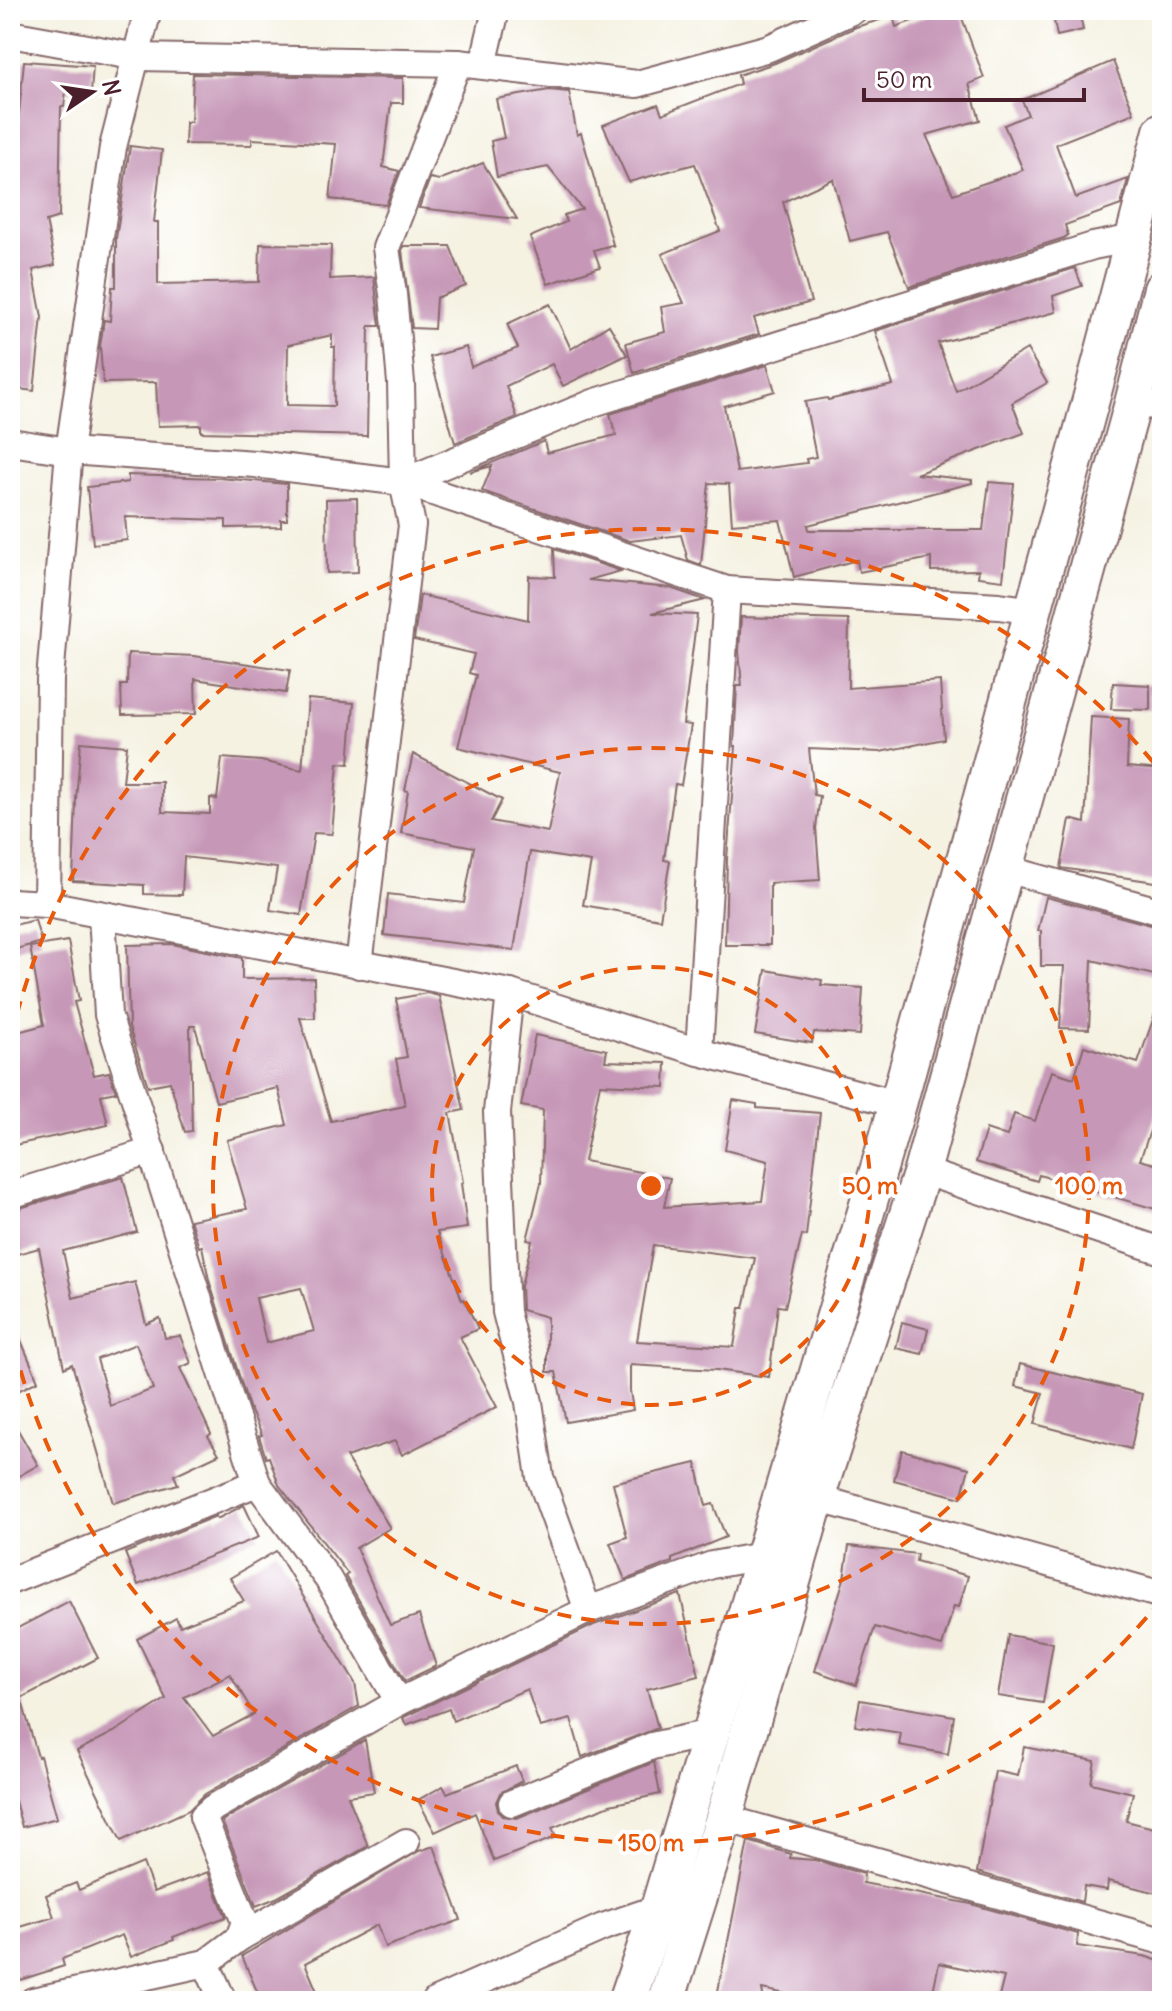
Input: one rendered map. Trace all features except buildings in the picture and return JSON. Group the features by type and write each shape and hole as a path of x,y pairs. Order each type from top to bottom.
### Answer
{"main road":[{"path":"627,2001 659,1908 898,1104 1162,131"},
{"path":"666,2001 724,1818 816,1498 922,1171 1006,869 1148,405 1162,289"}],"street":[{"path":"47,904 50,680 69,451 113,147 148,10"},
{"path":"359,965 412,525 403,482 401,383 386,248 496,10"},
{"path":"10,34 138,57 470,64 637,84 769,48 854,10"},
{"path":"403,482 593,403 1078,251 1134,238"},
{"path":"10,442 69,451 255,464 403,482 727,590 999,606 1034,611"},
{"path":"699,1052 727,590"},
{"path":"1006,869 1162,912"},
{"path":"10,902 47,904 510,993 699,1052 898,1104"},
{"path":"102,915 108,1015 257,1483 328,1579 399,1702"},
{"path":"510,993 497,1112 506,1312 529,1402 540,1477 588,1610"},
{"path":"10,1195 152,1151"},
{"path":"922,1171 1162,1251"},
{"path":"10,1581 257,1483"},
{"path":"816,1498 1162,1595"},
{"path":"239,1938 245,1922 203,1817 213,1808 399,1702 588,1610 712,1565 762,1556"},
{"path":"512,1803 652,1746 710,1733"},
{"path":"724,1818 1162,1941"},
{"path":"33,2001 206,1963 239,1938 406,1842"},
{"path":"436,2001 603,1927 659,1908"},
{"path":"206,1963 223,2001"}]}
